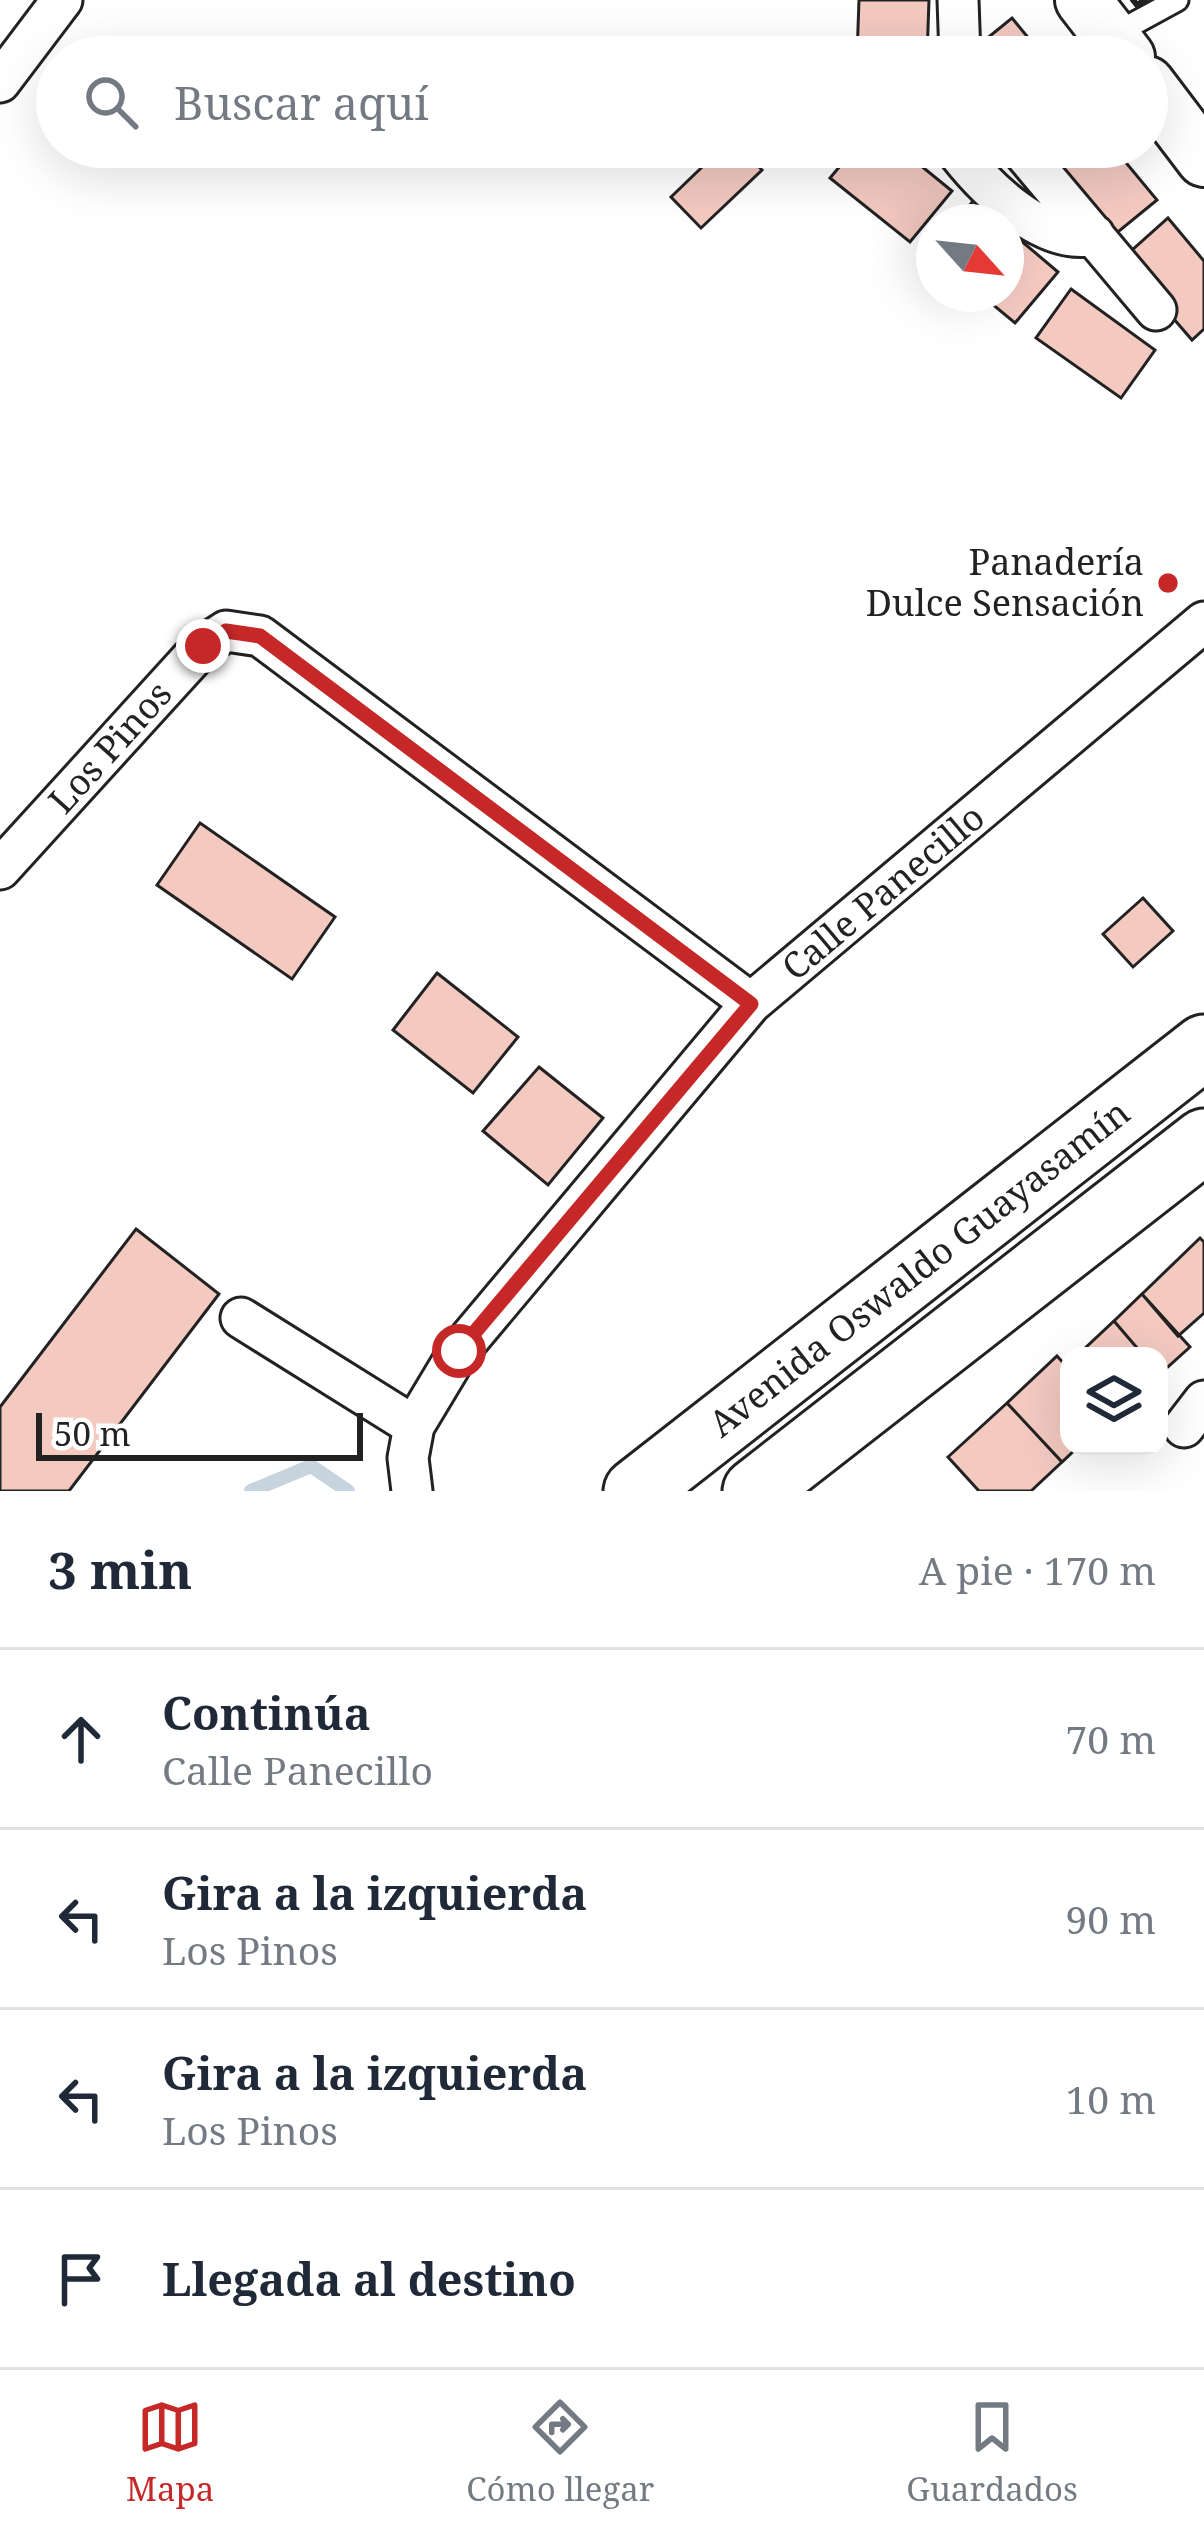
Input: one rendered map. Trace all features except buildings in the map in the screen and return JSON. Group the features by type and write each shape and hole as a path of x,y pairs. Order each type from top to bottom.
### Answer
{"main road":[{"name":"Avenida Oswaldo Guayasamín","path":"636,1491 1204,1047"},
{"name":"Avenida Oswaldo Guayasamín","path":"755,1491 1204,1141"}],"street":[{"path":"0,82 62,0"},
{"path":"958,0 959,36"},
{"path":"1168,112 1204,159"},
{"path":"972,168 992,191 1061,237 1094,235"},
{"path":"1037,168 1156,310"},
{"name":"Calle Panecillo","path":"412,1491 408,1458 414,1426 459,1351 751,1004 1204,622"},
{"name":"Los Pinos","path":"0,868 203,646 226,631 260,636 751,1004"},
{"path":"241,1318 414,1426"}],"lane":[{"path":"1107,31 1177,0"}],"waterway":[{"path":"251,1491 311,1466 348,1491"}],"wall":[{"path":"1133,0 1137,5 1145,0"}],"place":[{"name":"Panadería Dulce Sensación","path":"1168,583"}],"route":[{"path":"203,646 226,631 260,636 751,1004 459,1351"}]}
